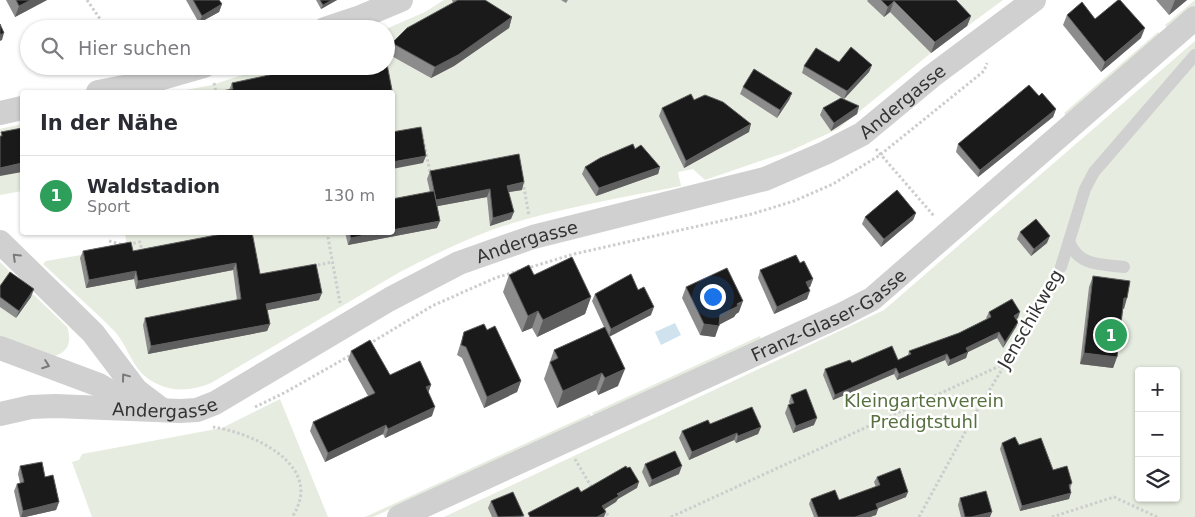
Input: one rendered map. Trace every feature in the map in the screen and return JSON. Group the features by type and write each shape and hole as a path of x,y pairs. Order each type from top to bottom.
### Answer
{"street":[{"path":"352,20 401,0"},
{"name":"Andergasse","path":"0,414 30,407 55,406 197,410 216,403 390,299 467,260 498,248 561,229 765,180 798,167 862,134 982,38 1034,0"},
{"name":"Franz-Glaser-Gasse","path":"399,517 872,299 1195,18"},
{"path":"108,90 145,83 209,75"},
{"path":"0,113 20,108"},
{"path":"0,242 93,333 136,390 161,409"},
{"path":"0,348 99,385 131,404 161,409"}],"lane":[{"name":"Jenschikweg","path":"1061,267 1085,189 1094,172 1195,55"},
{"path":"1069,241 1074,253 1082,259 1094,263 1124,267"}],"path":[{"path":"87,0 101,20"},
{"path":"367,345 432,306 495,278 574,254 752,214 794,201 833,184 880,155 984,71 988,59 982,38"},
{"path":"209,75 215,90"},
{"path":"412,130 421,128 430,172 440,170"},
{"path":"862,134 933,214"},
{"path":"521,174 529,218"},
{"path":"328,235 340,304"},
{"path":"109,241 124,245 140,242 142,251 152,249"},
{"path":"306,267 332,262"},
{"name":"Jenschikweg","path":"919,517 1004,364 1041,305 1061,267"},
{"path":"252,408 284,393 352,354"},
{"path":"671,517 1004,364"},
{"path":"219,421 210,425 262,442 287,461 300,482 301,497 292,517"},
{"path":"574,456 595,494"},
{"path":"1052,517 1114,497 1157,517"},
{"path":"600,502 609,517"}],"green space":[{"path":"444,0 1003,0 931,53 838,129 790,151 705,180 693,169 678,172 681,186 563,210 494,229 400,272 211,383 201,387 172,389 146,377 138,369 116,333 43,264 46,261 127,247 125,235 395,235 395,90 186,90 212,85 243,75 395,75 395,25 425,12"},
{"path":"1195,0 1195,5 1168,29 1165,25"},
{"path":"1158,32 1161,35 1067,117 1064,113"},
{"name":"Kleingartenverein Predigtstuhl","path":"1195,41 1195,517 444,517 884,310"},
{"path":"20,124 20,191 0,195 0,129"},
{"path":"0,262 67,327 69,341 63,352 54,356 0,339"},
{"path":"760,336 761,339 594,416 592,413"},
{"path":"280,399 328,517 92,517 72,462 79,460 82,454 222,428"},
{"path":"590,414 592,417 373,517 365,517"}],"water":[{"path":"675,323 681,335 661,345 655,332"}],"building":[{"path":"16,0 31,0 19,6"},
{"path":"193,0 219,0 222,4 202,16"},
{"path":"320,0 332,0 323,5"},
{"path":"458,0 485,0 512,17 458,55 435,67 395,45 395,40 407,28"},
{"path":"881,0 956,0 971,16 935,42 894,1 888,7"},
{"path":"1118,0 1145,28 1105,62 1067,15 1082,2 1095,19"},
{"path":"0,24 4,33 0,35"},
{"path":"851,47 872,65 847,91 804,66 816,48 839,62"},
{"path":"754,69 792,93 780,110 743,87"},
{"path":"269,75 389,75 392,90 227,90 233,89 232,83"},
{"path":"1029,85 1039,96 1042,93 1056,109 980,170 958,144"},
{"path":"691,94 694,100 705,95 723,102 751,124 686,161 662,108"},
{"path":"841,98 859,106 834,123 823,108"},
{"path":"421,127 426,156 395,161 395,131"},
{"path":"20,128 20,163 0,168 1,132"},
{"path":"633,144 635,149 641,145 660,167 599,188 585,167 600,158"},
{"path":"519,154 524,182 507,186 514,212 493,218 490,189 436,200 430,171"},
{"path":"897,190 916,213 884,239 865,217"},
{"path":"434,191 440,221 395,229 395,198"},
{"path":"1036,219 1050,236 1034,249 1020,232"},
{"path":"216,235 253,235 260,274 316,264 322,293 266,304 270,324 151,346 145,318 241,299 236,263 138,281 136,271 89,280 83,251 131,242 133,251"},
{"path":"350,235 365,235 351,238"},
{"path":"796,255 800,263 804,261 813,279 806,282 810,291 777,307 760,270"},
{"path":"572,257 591,297 543,320 538,311 528,316 509,275 529,265 534,275"},
{"path":"727,268 743,301 737,304 738,306 720,315 719,326 704,324 686,287"},
{"path":"10,272 34,289 19,311 0,297 0,286"},
{"path":"631,274 638,290 644,287 654,307 611,329 595,294"},
{"path":"1093,276 1130,281 1127,298 1124,298 1117,357 1084,353"},
{"path":"1012,299 1020,312 1014,316 1018,322 1005,342 999,332 966,348 968,352 950,360 947,354 899,374 896,368 835,395 825,369 850,360 852,363 892,346 898,360 911,354 909,351 959,333 991,317 989,312"},
{"path":"484,324 487,330 495,326 521,381 487,397 466,347 461,345 464,332"},
{"path":"605,327 625,369 605,378 602,373 563,391 550,362 558,358 554,350"},
{"path":"370,340 390,375 420,361 431,385 426,387 435,407 388,429 386,425 328,453 313,422 375,393 351,351"},
{"path":"806,389 817,418 796,426 788,405 794,403 791,395"},
{"path":"752,407 761,427 738,436 737,433 692,452 682,431 708,420 710,424"},
{"path":"1015,437 1019,445 1041,438 1053,470 1067,466 1072,483 1069,485 1071,493 1022,506 1002,443"},
{"path":"675,451 682,466 652,480 645,464"},
{"path":"42,462 45,477 53,475 59,502 23,511 17,484 24,482 20,466"},
{"path":"626,466 627,468 630,467 639,482 617,494 619,496 602,506 606,512 597,517 530,517 528,513 578,487 581,492"},
{"path":"900,468 908,492 876,504 878,509 855,517 818,517 811,499 835,490 839,500 880,485 877,477"},
{"path":"986,491 992,512 965,517 960,498"},
{"path":"513,492 524,516 498,517 491,501"}],"place":[{"name":"Waldstadion","path":"1111,335"}]}
